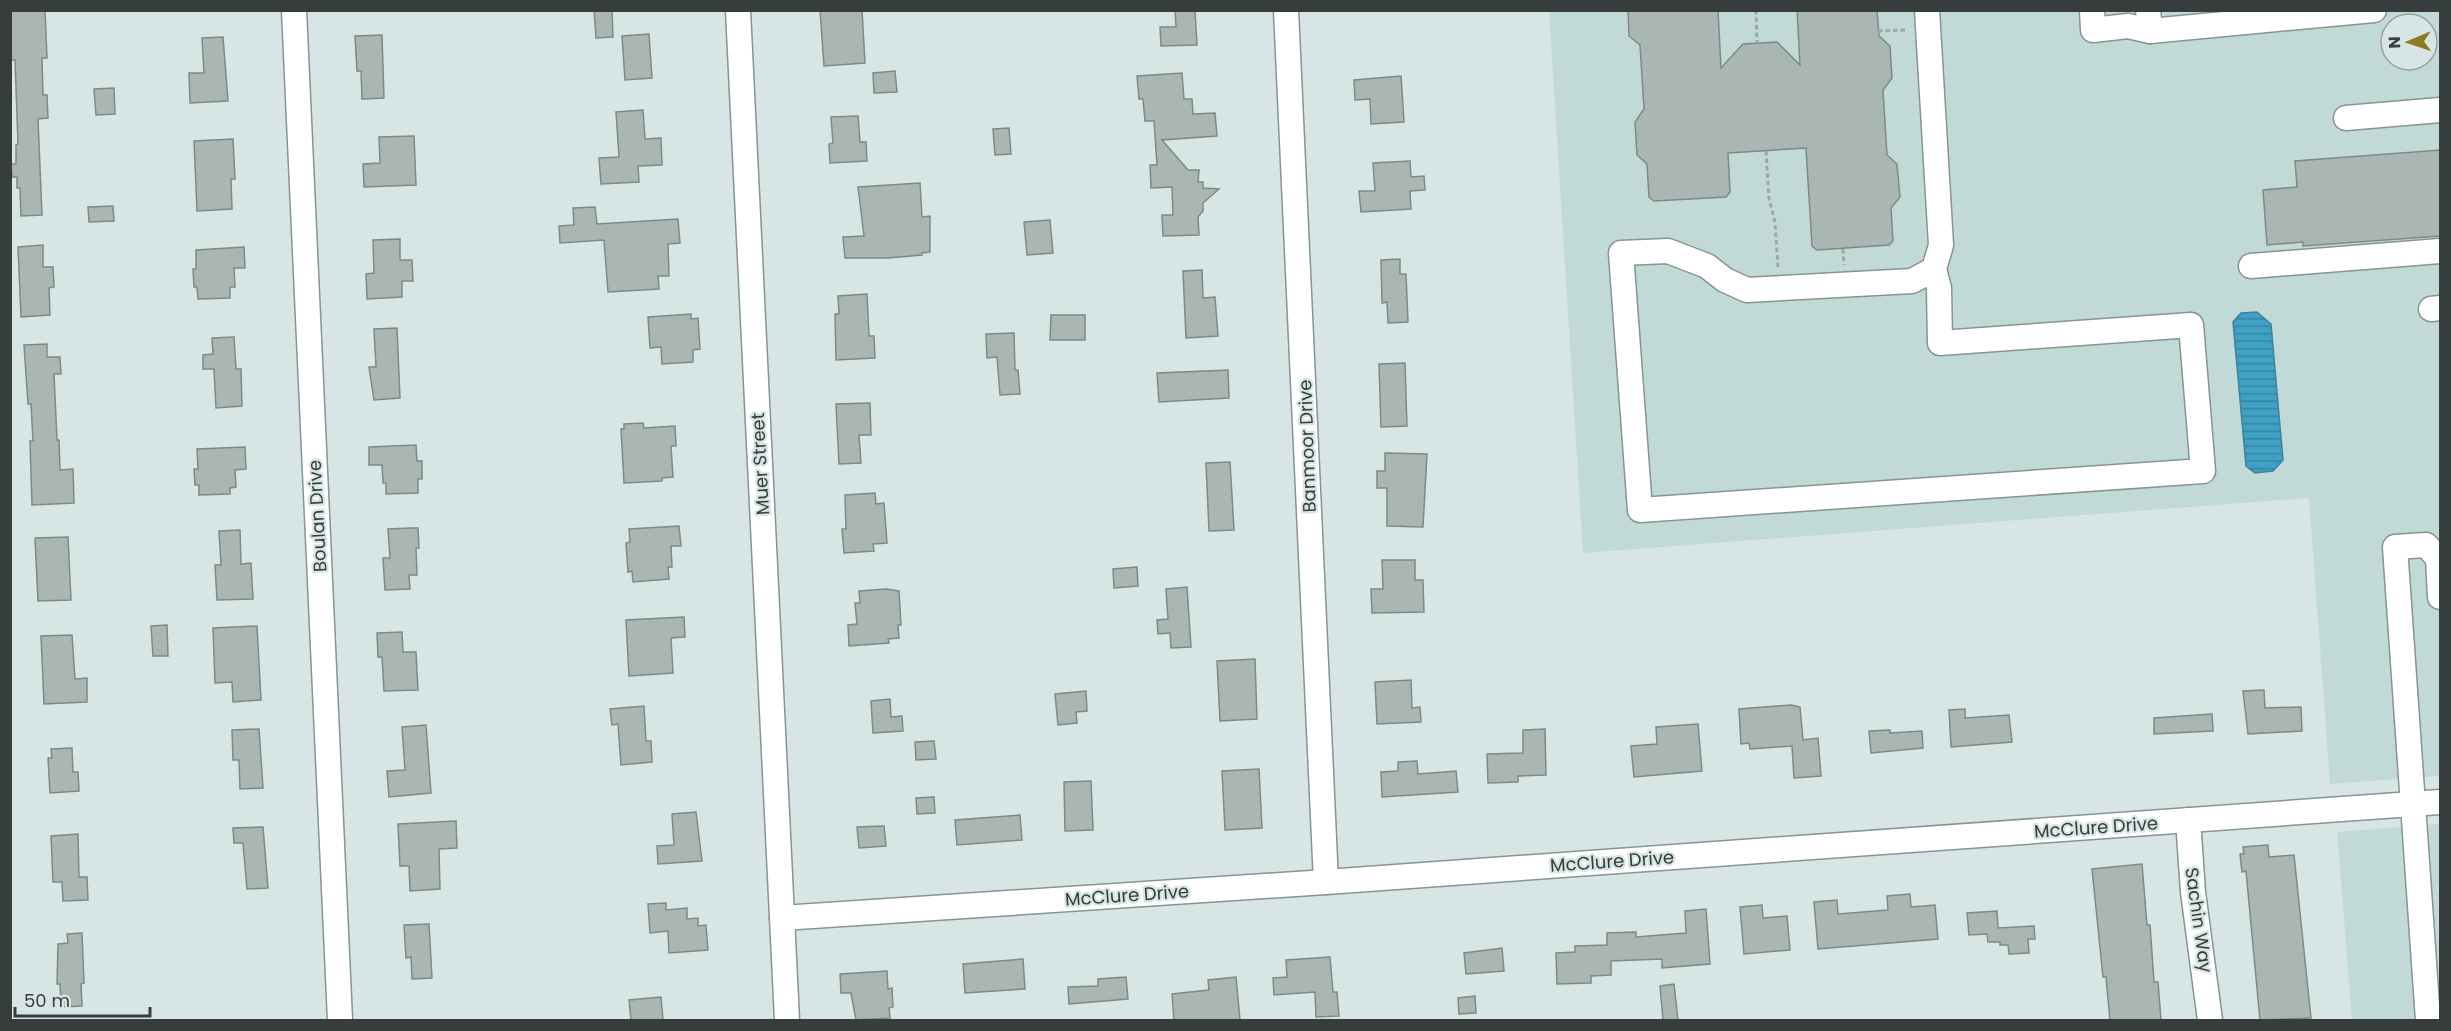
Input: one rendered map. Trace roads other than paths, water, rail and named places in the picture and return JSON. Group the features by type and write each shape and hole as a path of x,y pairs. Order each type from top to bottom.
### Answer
{"street":[{"name":"Boulan Drive","path":"294,10 340,1020"},
{"name":"Muer Street","path":"738,10 786,1020"},
{"name":"Banmoor Drive","path":"1286,10 1326,882"},
{"path":"2092,10 2093,30 2149,21 2374,10"},
{"path":"1922,20 1941,245 1934,269 1939,288 1940,343 2192,325 2203,471 1640,510 1621,253 1668,251 1707,266 1725,280 1747,290 1912,281 1934,269"},
{"path":"2346,118 2440,110"},
{"path":"2251,267 2440,251"},
{"path":"2440,597 2438,558 2426,545 2395,548 2412,804 2430,1020 2440,1020"},
{"name":"McClure Drive","path":"782,918 1326,882 2440,802"},
{"name":"Sachin Way","path":"2188,820 2193,892 2210,1020"}],"water":[{"path":"2257,312 2271,324 2283,460 2273,471 2255,473 2246,466 2233,322 2241,313"}]}
